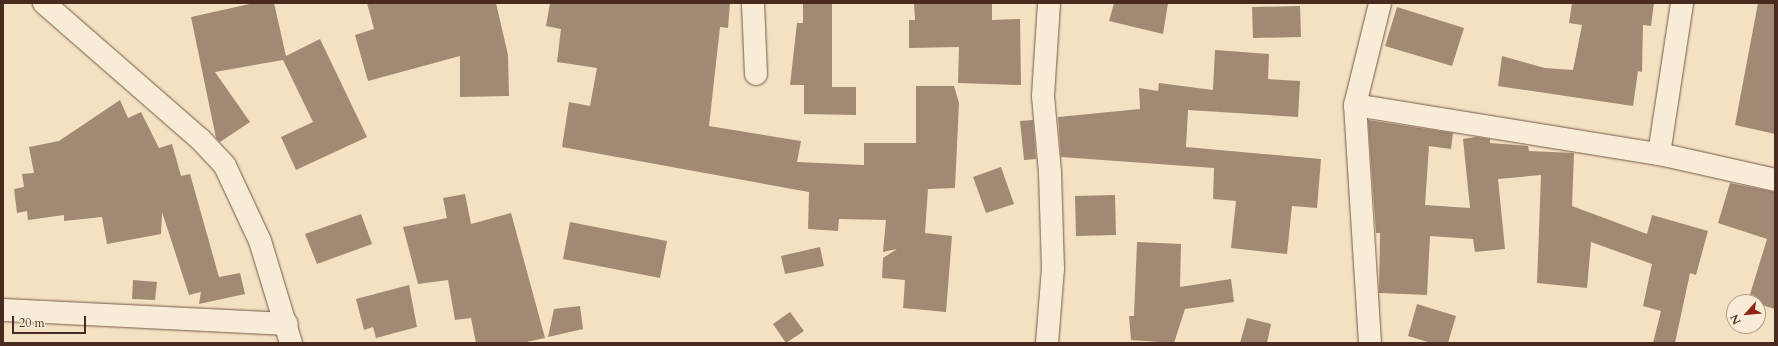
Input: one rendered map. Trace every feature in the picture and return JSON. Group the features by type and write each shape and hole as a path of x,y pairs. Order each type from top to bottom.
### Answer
{"street":[{"path":"3,310 289,333 260,241 225,166 201,140 44,3"},
{"path":"753,3 756,74"},
{"path":"1047,343 1053,269 1050,172 1043,96 1049,3"},
{"path":"1370,343 1355,105 1380,3"},
{"path":"1659,154 1682,3"},
{"path":"1355,105 1659,154 1775,180"}],"building":[{"path":"254,3 274,3 286,56 320,39 367,137 296,170 281,137 313,122 283,60 215,72 250,122 220,142 216,138 191,17"},
{"path":"367,3 496,3 508,55 509,96 460,97 460,56 368,81 355,35 374,29"},
{"path":"550,3 730,3 728,28 720,27 709,126 801,141 797,162 864,165 864,143 916,143 916,86 954,86 959,103 955,188 928,189 925,233 952,236 946,312 903,308 905,280 882,278 883,258 897,249 883,252 886,220 839,219 838,231 808,229 809,192 562,147 569,102 590,106 597,68 557,62 561,29 546,26"},
{"path":"803,3 832,3 832,87 856,87 856,115 804,114 804,85 790,85 797,23 803,23"},
{"path":"914,3 992,3 992,20 1020,19 1021,85 958,83 959,47 909,48 909,20 915,20"},
{"path":"1114,3 1168,3 1163,34 1109,21"},
{"path":"1572,3 1654,3 1651,26 1643,25 1642,72 1638,71 1633,106 1498,86 1502,56 1545,68 1573,70 1582,25 1569,23"},
{"path":"1758,3 1775,3 1775,134 1735,125"},
{"path":"1300,6 1301,37 1253,38 1252,7"},
{"path":"1397,7 1464,28 1452,66 1385,46"},
{"path":"1215,50 1269,54 1268,79 1300,81 1298,117 1188,110 1186,147 1321,159 1317,208 1292,206 1287,254 1231,248 1236,201 1213,199 1214,168 1061,157 1058,117 1140,109 1139,88 1158,91 1159,83 1213,90"},
{"path":"120,100 128,118 141,112 159,148 172,144 181,176 190,174 219,277 240,273 245,294 199,304 201,292 189,295 162,212 161,234 107,244 102,217 64,221 64,215 28,220 27,211 17,213 14,189 24,187 22,174 34,173 29,147 59,141"},
{"path":"1033,120 1036,159 1024,160 1020,121"},
{"path":"1368,120 1453,133 1451,149 1429,146 1425,205 1470,208 1463,139 1476,137 1490,139 1490,143 1528,146 1529,151 1574,153 1572,206 1647,234 1652,215 1708,231 1696,275 1690,273 1675,343 1653,343 1661,311 1643,306 1652,264 1591,242 1587,288 1537,283 1541,175 1498,179 1505,249 1475,252 1473,239 1430,236 1427,295 1379,293 1380,233 1376,233"},
{"path":"1001,167 1014,204 986,213 973,177"},
{"path":"1730,183 1775,192 1775,309 1766,306 1766,294 1750,294 1767,239 1718,223"},
{"path":"465,194 471,224 511,213 545,338 522,343 476,343 471,318 455,320 448,280 418,284 403,227 447,218 443,198"},
{"path":"1115,195 1116,235 1076,236 1075,196"},
{"path":"361,214 372,244 317,264 305,234"},
{"path":"570,222 667,241 660,278 563,259"},
{"path":"1137,242 1181,244 1180,287 1231,279 1234,302 1185,309 1174,343 1131,340 1129,316 1134,316"},
{"path":"820,247 824,266 785,274 781,256"},
{"path":"133,280 157,282 155,300 132,299"},
{"path":"409,285 417,327 376,338 373,327 364,330 356,299"},
{"path":"1417,304 1456,316 1448,343 1431,343 1408,336"},
{"path":"580,306 583,329 548,337 554,309"},
{"path":"790,312 804,331 786,343 773,324"},
{"path":"1247,318 1271,324 1267,343 1240,343"}]}
